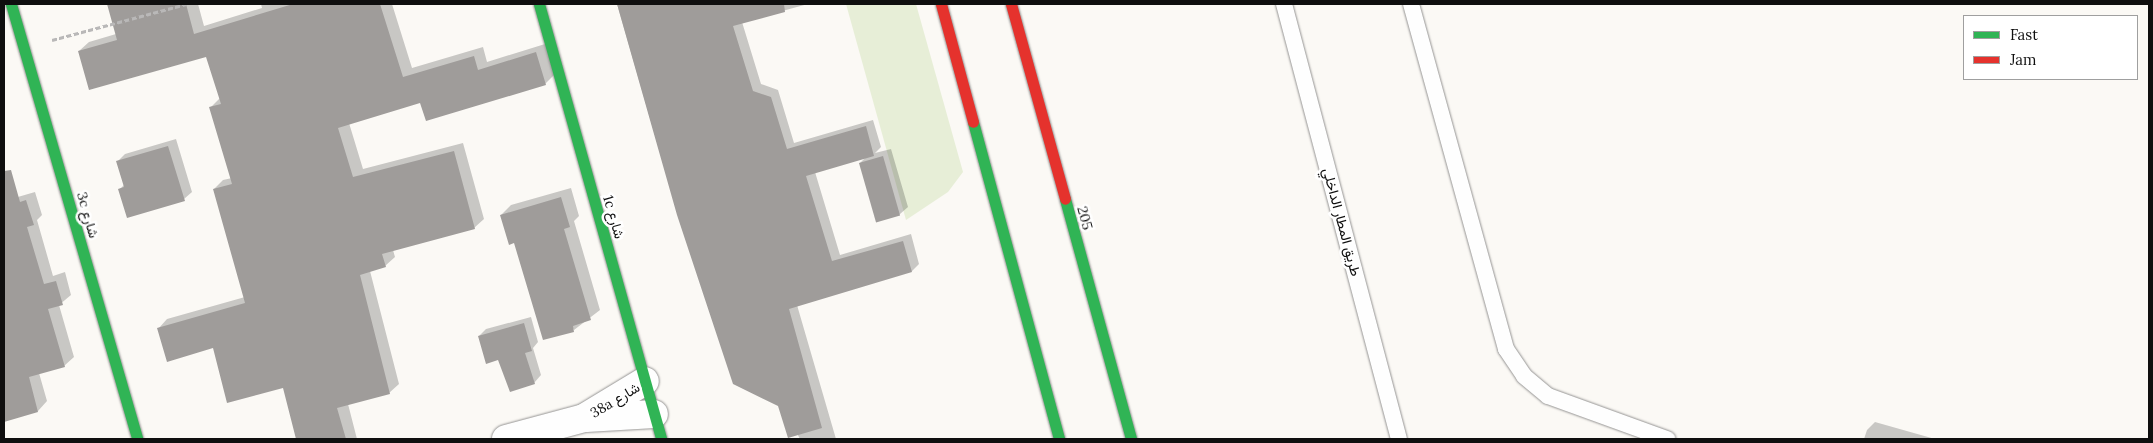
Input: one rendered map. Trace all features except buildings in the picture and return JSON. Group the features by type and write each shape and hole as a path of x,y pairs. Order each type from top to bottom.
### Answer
{"street":[{"name":"3c شارع","path":"11,4 16,38 136,438"},
{"path":"4,7 11,4"},
{"name":"1c شارع","path":"539,4 658,427"},
{"path":"941,4 1059,439"},
{"name":"205","path":"1011,4 1131,439"},
{"name":"38a شارع","path":"506,439 584,418 645,381"},
{"name":"38a شارع","path":"584,418 658,427"}],"lane":[{"name":"طريق المطار الداخلي","path":"1284,4 1399,439"},
{"path":"1411,4 1506,349 1524,376 1548,396 1667,439"}],"path":[{"path":"16,38 186,4"}],"green space":[{"path":"846,4 916,4 963,172 948,192 906,220"}],"traffic: fast":[{"path":"11,4 137,439"},
{"path":"539,4 661,439"},
{"path":"973,122 1059,439"},
{"path":"1065,199 1131,439"}],"traffic: jam":[{"path":"941,4 973,122"},
{"path":"1011,4 1065,199"}]}
